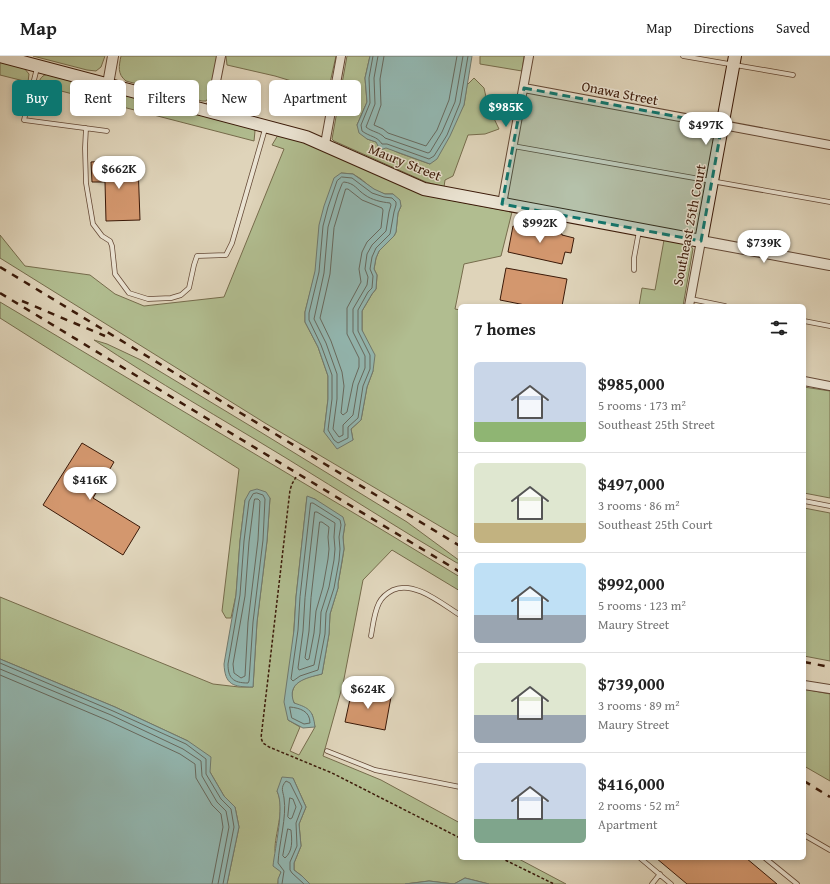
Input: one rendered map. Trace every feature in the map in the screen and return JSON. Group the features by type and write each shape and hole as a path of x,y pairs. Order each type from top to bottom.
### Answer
{"main road":[{"name":"Maury Street","path":"0,56 92,80"},
{"name":"Southeast 25th Court","path":"701,241 735,60"},
{"name":"Maury Street","path":"126,89 207,111"},
{"name":"Maury Street","path":"226,116 306,137 325,144 424,189 701,241"}],"street":[{"path":"109,80 113,56"},
{"path":"216,80 221,56"},
{"path":"325,144 342,56"},
{"path":"502,204 529,56"},
{"name":"Onawa Street","path":"524,88 830,145"},
{"name":"Maury Street","path":"701,241 830,265"},
{"name":"Southeast 25th Court","path":"690,303 701,241"},
{"path":"806,381 830,386"},
{"path":"806,685 830,689"}],"lane":[{"path":"683,56 735,60 793,75"},
{"path":"38,66 24,120 107,131"},
{"path":"86,128 86,183 93,224 102,236 110,241 112,246 115,274 129,293 148,298 171,298 181,295 189,288 194,265 198,256 226,255 232,243 266,126"},
{"path":"513,146 830,202"},
{"path":"634,270 634,258 640,230"},
{"path":"690,303 702,304"},
{"path":"806,321 830,326"},
{"path":"806,501 830,506"},
{"path":"372,636 376,611 380,601 387,593 396,589 405,587 415,588 458,614"},
{"path":"327,750 375,770 458,787"},
{"path":"806,836 830,850"},
{"path":"642,860 671,884"},
{"path":"767,860 796,884"},
{"path":"652,884 660,874"}],"path":[{"path":"296,477 290,490 261,738 263,743 269,747 332,773 458,837"},
{"path":"505,860 554,884"}],"highlighted area":[{"path":"524,88 722,125 701,241 502,204"}],"green space":[{"path":"33,56 105,56 101,67 96,71"},
{"path":"121,56 218,56 213,80 207,80 206,101 199,100 199,80 134,80 134,83 126,81 121,76 119,66"},
{"path":"226,56 336,56 331,80 288,80 227,65"},
{"path":"347,56 370,56 365,78 367,102 361,116 361,80 343,80"},
{"path":"480,56 524,56 522,71 480,64"},
{"path":"0,61 24,68 29,74 28,80 20,80 0,75"},
{"path":"49,74 72,80 70,80 70,93 62,91 62,80 40,80 45,75"},
{"path":"474,78 484,88 488,106 499,129 485,134 468,135 453,176 445,180 444,187 426,182 332,139 336,116 361,116 357,125 367,139 399,153 430,164 464,105 467,85"},
{"path":"126,94 134,96 134,110 126,108"},
{"path":"199,114 253,128 255,131 254,141 158,116 199,116"},
{"path":"278,135 310,144 412,190 434,197 512,212 501,256 464,264 455,309 458,310 458,537 265,423 0,258 0,235 25,266 90,275 115,294 144,306 224,297 284,149 272,145","holes":["341,173 353,174 374,190 385,194 393,194 401,206 398,213 396,232 379,251 376,258 374,269 377,275 376,289 362,311 362,330 373,371 367,387 361,420 351,429 353,440 324,432 328,399 328,376 318,347 305,322 305,312"]},
{"path":"664,240 690,245 693,249 683,304 639,304 642,288 655,290"},
{"path":"0,302 458,576 458,590 392,550 363,580 343,684 323,756 381,780 458,822 458,860 521,860 566,884 489,884 465,878 454,884 429,881 405,884 310,884 294,870 294,863 301,846 299,824 306,807 293,778 277,791 280,812 275,850 281,872 278,884 227,884 239,827 235,807 224,796 210,772 188,741 115,707 0,659 0,597 213,684 253,687 257,622 267,541 270,498 245,500 236,595 231,618 226,618 222,611 239,469 0,318","holes":["307,497 315,499 345,524 343,537 344,549 338,588 330,614 329,634 322,674 312,676 298,682 293,690 293,701 312,714 315,727 299,755 290,751 300,727 288,720 296,597"]},
{"path":"94,340 107,344 141,360 262,433 407,522 458,560 458,563 414,537"},
{"path":"806,387 830,391 830,498 806,493"},
{"path":"806,508 830,513 830,661 806,656"},
{"path":"806,689 830,694 830,781 806,767"}],"water":[{"path":"370,56 472,56 464,105 450,136 437,159 430,164 386,148 380,150 376,142 367,139 359,133 357,125 367,102 365,78"},
{"path":"341,173 353,174 374,189 385,194 393,194 400,200 401,206 398,213 396,232 379,251 376,258 374,269 377,275 376,289 362,311 362,330 375,355 373,371 367,387 361,420 351,429 353,440 337,449 324,432 328,399 328,376 318,347 305,322 305,312 315,271 319,225 334,178"},
{"path":"257,489 266,492 270,498 267,541 257,622 253,687 246,687 235,685 228,681 224,664 236,595 245,500 250,491"},
{"path":"307,496 315,499 343,517 345,524 343,537 344,549 338,588 330,614 329,634 322,674 304,679 295,686 293,690 292,696 294,703 310,711 313,717 315,727 303,728 288,720 284,702 294,630"},
{"path":"0,659 115,707 188,741 211,757 210,772 224,796 235,807 239,827 227,884 0,884"},
{"path":"282,777 293,778 306,807 299,824 301,846 294,863 294,870 310,884 278,884 278,879 281,872 273,866 280,817 277,791"},
{"path":"465,878 489,884 454,884"},
{"path":"429,881 454,884 405,884"}],"building":[{"path":"105,161 106,166 138,164 140,220 106,221 105,182 92,182 91,162"},
{"path":"513,226 526,229 527,227 574,238 571,253 565,252 562,264 508,252"},
{"path":"506,268 567,279 562,304 520,304 500,300"},
{"path":"82,443 114,462 93,498 140,527 123,555 43,505"},
{"path":"352,690 391,697 385,730 345,722"},
{"path":"658,860 748,860 777,884 687,884"}],"railway":[{"path":"0,267 458,545"},
{"path":"0,293 458,571"},
{"path":"22,301 105,336"},
{"path":"806,662 830,667"},
{"path":"806,782 830,797"}]}
